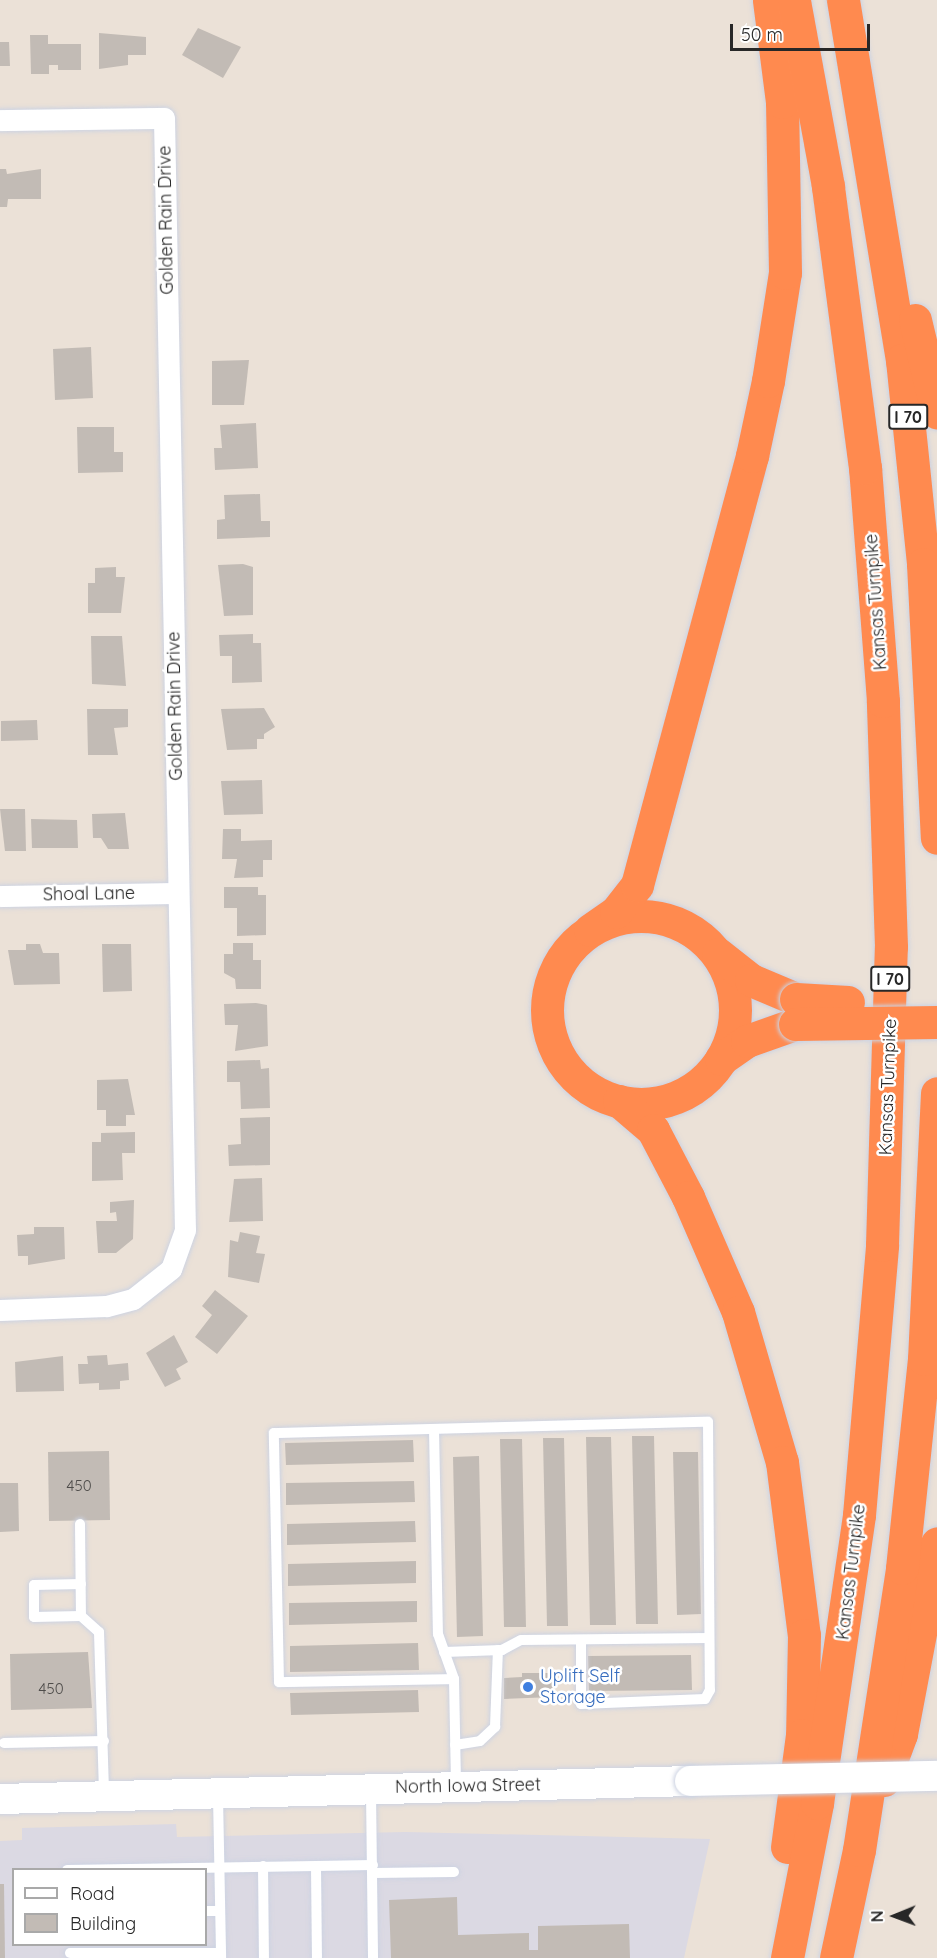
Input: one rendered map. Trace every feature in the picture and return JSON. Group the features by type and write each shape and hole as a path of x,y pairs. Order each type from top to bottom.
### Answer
{"highway":[{"path":"769,0 782,102 785,273 768,381 752,456 636,885 616,912 569,948 554,971 547,998 548,1025 556,1052 572,1074 593,1091 619,1101 648,1104 677,1097 702,1081 721,1059 796,1012 937,1003"},
{"name":"Kansas Turnpike","path":"787,1958 823,1769 859,1515 882,1245 891,946 883,701 865,468 828,186 794,0"},
{"name":"I 70","path":"843,0 872,162 902,360 921,540 937,838"},
{"path":"872,162 937,412"},
{"path":"590,930 621,917 654,916 687,927 751,980 796,1012 937,1022"},
{"path":"712,948 728,974 735,1002 732,1032 721,1059"},
{"path":"836,1958 859,1850 914,1463 937,1094"},
{"path":"619,1101 653,1130 688,1197 742,1323 782,1462 799,1570 804,1684 777,1958"},
{"path":"859,1850 901,1734 937,1543"}],"main road":[{"name":"North Iowa Street","path":"0,1799 690,1780 937,1776"}],"street":[{"name":"Golden Rain Drive","path":"0,120 164,118 185,1230 171,1269 155,1285 114,1305 0,1310"},
{"name":"Shoal Lane","path":"0,896 178,893"}],"lane":[{"path":"454,1679 279,1682 274,1433 708,1422 710,1690 705,1700 581,1704 581,1640"},
{"path":"434,1429 438,1634 454,1679 456,1786"},
{"path":"80,1524 81,1616"},
{"path":"81,1584 34,1585 34,1617 81,1616 93,1623 102,1642 105,1796"},
{"path":"444,1652 498,1650 521,1640 709,1638"},
{"path":"455,1745 480,1741 495,1727 498,1650"},
{"path":"4,1743 104,1741"},
{"path":"371,1789 373,1958"},
{"path":"70,1952 221,1955 218,1793"},
{"path":"263,1866 264,1958"},
{"path":"316,1866 317,1958"},
{"path":"118,1868 316,1866 454,1872"},
{"path":"207,1911 220,1911"}],"shaded area":[{"path":"176,1824 177,1837 406,1832 710,1839 684,1958 0,1958 0,1841 22,1840 22,1828"}],"building":[{"path":"198,28 241,47 223,78 182,55"},
{"path":"99,33 146,37 146,55 128,55 128,65 99,69"},
{"path":"30,35 48,35 48,44 81,44 81,70 58,70 58,65 49,65 49,74 31,74"},
{"path":"0,42 9,42 10,66 0,66"},
{"path":"0,169 6,169 7,174 41,169 41,199 8,199 7,207 0,207"},
{"path":"91,347 93,398 55,400 53,349"},
{"path":"249,360 244,405 212,405 212,361"},
{"path":"256,423 258,468 215,470 214,448 222,448 220,425"},
{"path":"77,427 114,427 114,452 123,452 123,472 78,473"},
{"path":"260,494 261,521 270,521 270,537 217,539 217,520 225,519 224,495"},
{"path":"243,564 253,567 253,615 224,616 218,565"},
{"path":"116,567 116,577 125,577 121,613 88,613 88,583 95,583 95,568"},
{"path":"253,634 253,643 261,643 262,682 232,683 232,656 220,656 219,635"},
{"path":"91,636 122,636 126,686 92,684"},
{"path":"264,708 275,727 264,734 264,739 257,739 257,749 227,750 221,709"},
{"path":"87,709 128,709 128,727 114,728 118,755 88,755"},
{"path":"37,720 38,740 1,741 1,721"},
{"path":"262,780 263,814 224,815 221,781"},
{"path":"0,809 25,809 26,851 5,851"},
{"path":"125,813 129,849 108,849 101,838 93,838 92,814"},
{"path":"31,819 77,820 78,848 32,848"},
{"path":"223,829 241,829 241,841 272,840 272,860 263,860 263,877 234,878 237,859 222,859"},
{"path":"224,887 258,887 258,895 266,895 266,935 237,936 237,908 224,908"},
{"path":"233,943 253,943 253,960 261,960 261,989 236,989 235,979 224,973 224,954 233,954"},
{"path":"26,944 40,944 43,953 59,953 60,984 14,985 8,950 26,950"},
{"path":"102,944 131,944 132,991 103,992"},
{"path":"224,1004 267,1005 268,1046 235,1051 238,1025 225,1025"},
{"path":"260,1060 261,1069 269,1068 270,1108 241,1109 240,1082 227,1082 227,1061"},
{"path":"128,1079 135,1115 126,1115 126,1126 106,1126 106,1110 97,1110 97,1080"},
{"path":"270,1117 270,1165 229,1166 228,1145 241,1144 240,1118"},
{"path":"135,1132 135,1153 122,1153 123,1180 92,1181 92,1142 101,1142 101,1133"},
{"path":"262,1178 263,1221 229,1222 234,1179"},
{"path":"134,1200 133,1239 116,1253 98,1253 96,1221 117,1221 116,1212 110,1213 110,1202"},
{"path":"34,1227 64,1227 65,1259 28,1265 28,1256 18,1256 17,1235 34,1234"},
{"path":"240,1232 260,1236 256,1253 265,1254 259,1283 228,1277 230,1240 238,1242"},
{"path":"215,1290 248,1316 217,1354 195,1337 212,1315 202,1306"},
{"path":"174,1335 188,1362 176,1369 181,1379 165,1387 146,1353"},
{"path":"107,1355 108,1365 128,1363 129,1380 120,1381 120,1389 99,1390 99,1383 79,1384 78,1364 88,1364 87,1356"},
{"path":"63,1356 64,1391 16,1392 15,1362"},
{"path":"632,1436 654,1436 658,1624 636,1624"},
{"path":"586,1437 611,1437 616,1625 590,1625"},
{"path":"543,1438 564,1438 568,1626 547,1626"},
{"path":"500,1439 522,1439 526,1627 504,1627"},
{"path":"413,1440 414,1462 286,1465 285,1443"},
{"path":"109,1451 110,1520 49,1521 48,1452"},
{"path":"673,1452 698,1452 701,1614 677,1615"},
{"path":"479,1456 483,1636 457,1637 453,1457"},
{"path":"414,1481 415,1502 286,1505 286,1483"},
{"path":"0,1483 18,1483 19,1531 0,1532"},
{"path":"415,1521 416,1542 287,1545 287,1524"},
{"path":"416,1561 416,1583 288,1586 288,1564"},
{"path":"417,1601 417,1622 289,1625 289,1603"},
{"path":"418,1643 419,1670 290,1672 290,1646"},
{"path":"88,1652 92,1708 11,1710 10,1654"},
{"path":"691,1655 692,1690 589,1691 588,1656"},
{"name":"Uplift Self Storage","path":"522,1673 553,1673 553,1697 504,1699 504,1678 522,1677"},
{"path":"418,1690 419,1712 291,1715 290,1693"},
{"path":"0,1884 4,1884 5,1958 0,1958"},
{"path":"457,1897 458,1935 529,1933 529,1950 538,1950 538,1926 629,1924 630,1958 391,1958 389,1900"}],"place":[{"name":"Uplift Self Storage","path":"528,1687"}]}
